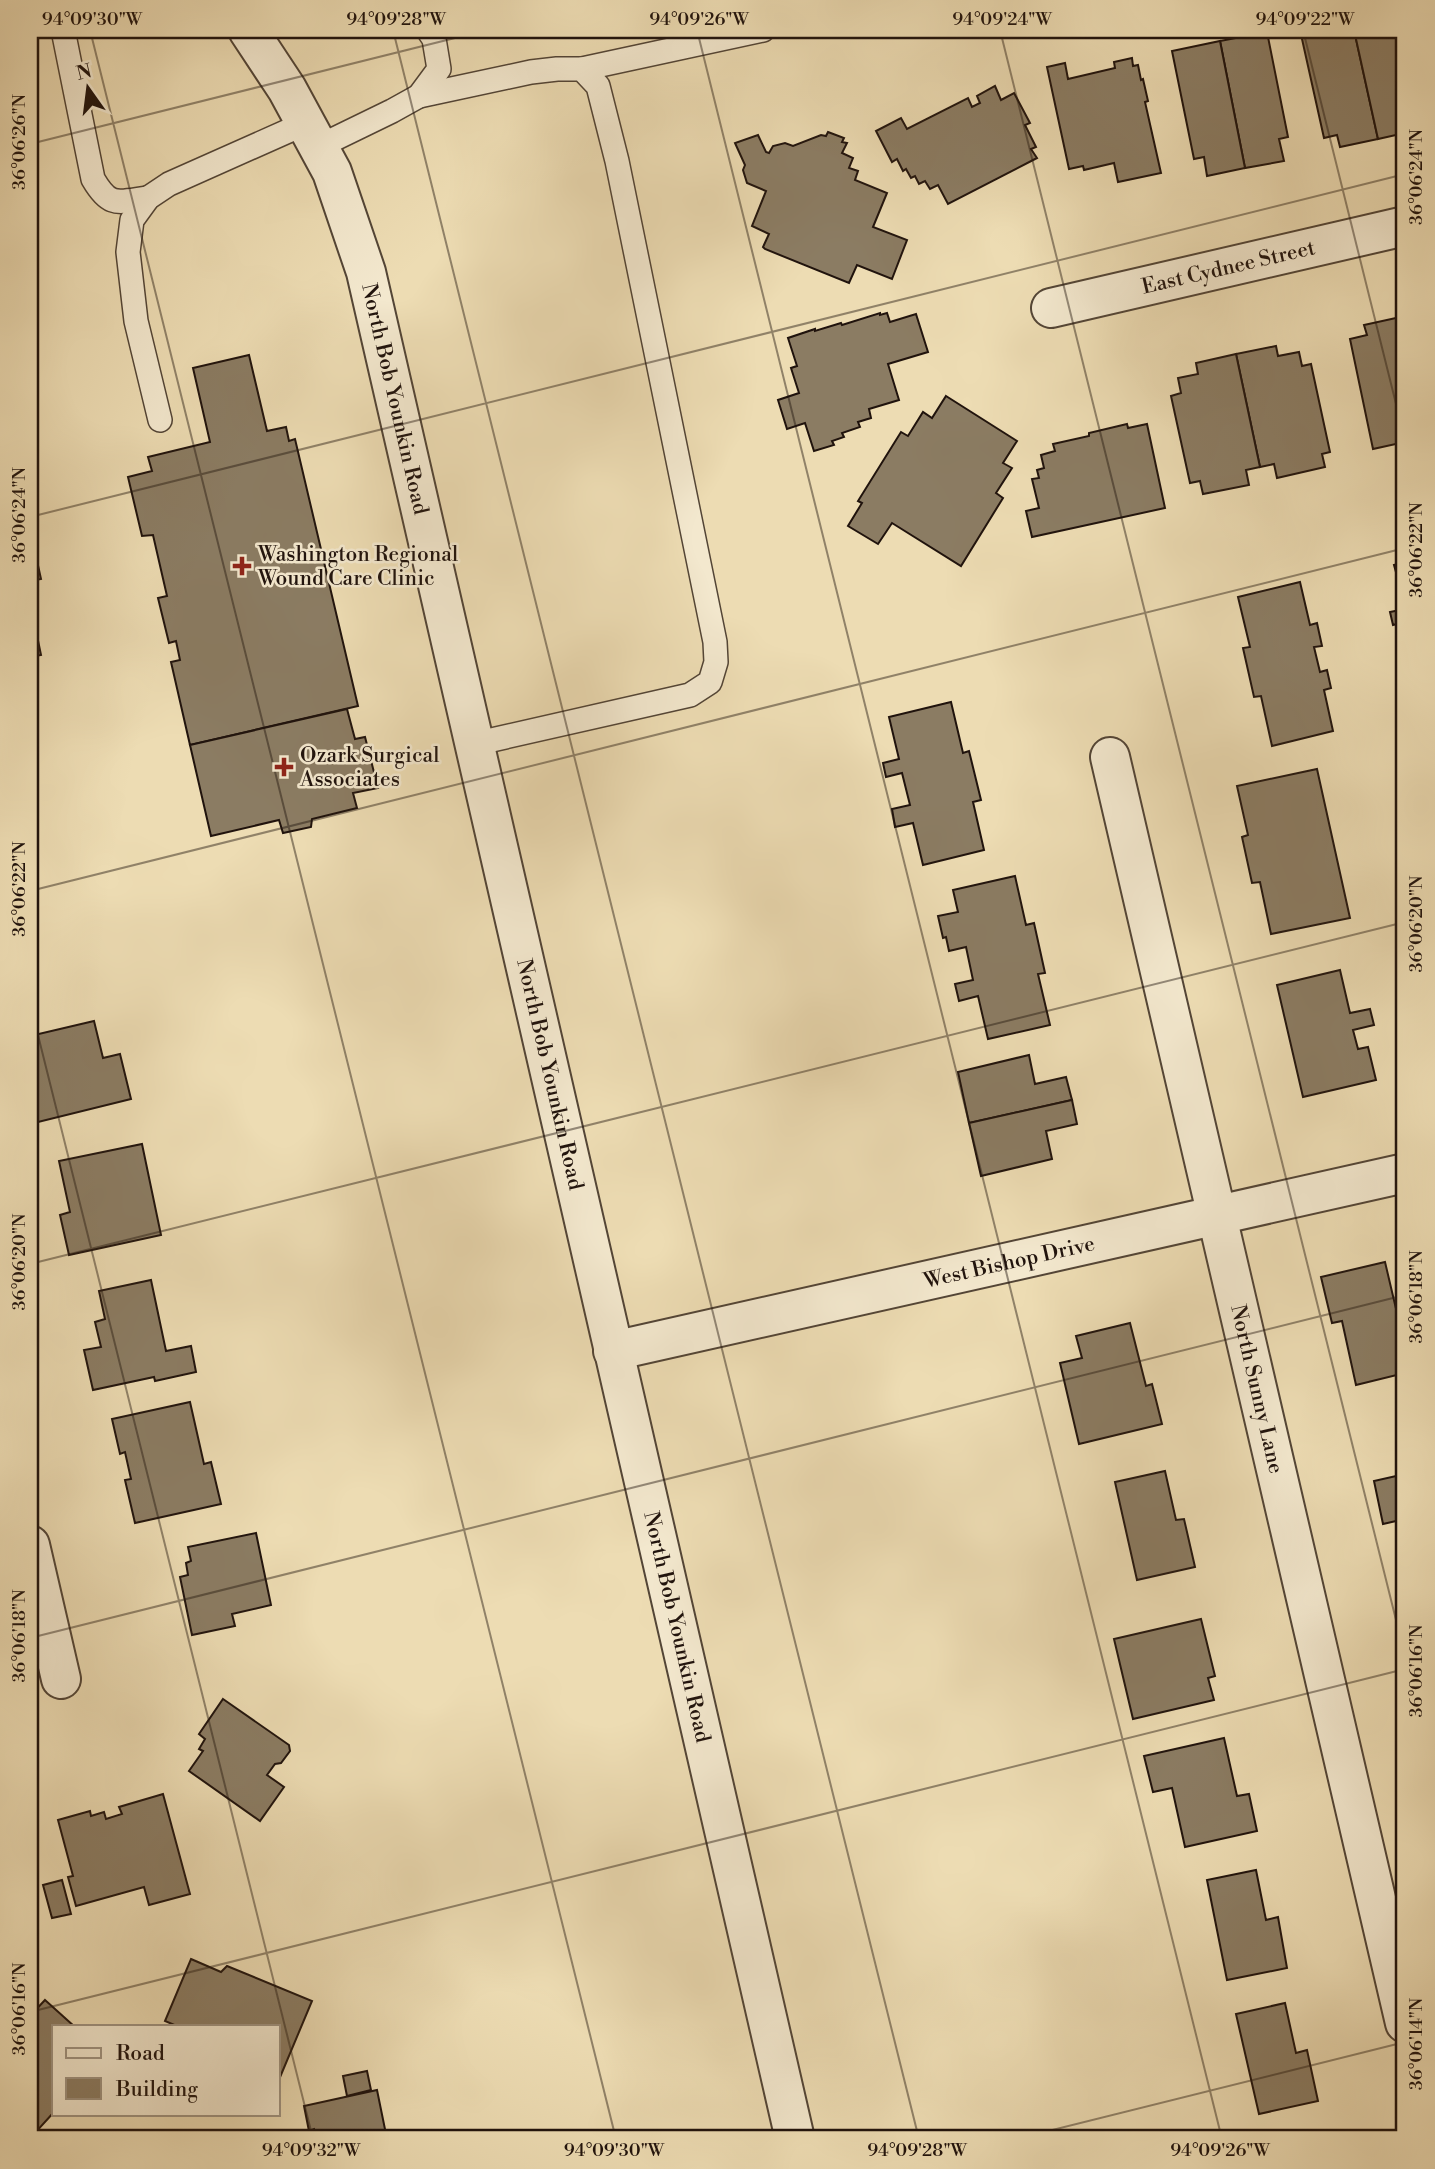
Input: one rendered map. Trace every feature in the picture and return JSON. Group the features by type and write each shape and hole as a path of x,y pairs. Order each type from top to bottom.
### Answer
{"street":[{"name":"North Bob Younkin Road","path":"248,30 287,89 332,172 366,272 795,2139"},
{"name":"East Cydnee Street","path":"1051,308 1405,226"},
{"name":"North Sunny Lane","path":"1110,757 1405,2023"},
{"name":"West Bishop Drive","path":"613,1351 1405,1173"},
{"path":"30,1545 61,1679"}],"lane":[{"path":"63,30 93,179 102,194 114,202 148,198"},
{"path":"419,96 439,69 434,39 428,30"},
{"path":"160,420 136,321 128,252 132,220 148,198 180,179 392,111 419,96 531,72 582,69 763,30"},
{"path":"474,744 690,695 710,682 716,662 715,642 617,161 598,86 582,69"}],"building":[{"path":"1300,30 1354,30 1378,139 1340,147 1337,135 1324,138"},
{"path":"1354,30 1405,30 1405,133 1378,139"},
{"path":"1267,32 1288,137 1279,139 1284,161 1245,168 1220,41"},
{"path":"1220,41 1245,168 1207,176 1204,157 1194,159 1172,51"},
{"path":"1132,58 1133,66 1138,65 1141,80 1143,79 1148,101 1145,102 1161,173 1118,182 1114,163 1084,170 1083,166 1069,169 1047,67 1065,63 1068,79 1115,68 1114,62"},
{"path":"995,86 1001,100 1014,93 1030,123 1025,125 1036,147 1031,149 1037,158 948,204 938,185 930,189 925,181 919,184 915,176 911,178 906,169 903,171 897,159 892,162 876,131 901,118 907,129 968,98 972,107 980,103 977,96"},
{"path":"828,132 844,138 842,142 847,143 842,153 853,158 849,168 858,171 855,180 887,193 873,227 907,240 892,279 857,265 849,283 765,249 763,247 769,234 752,226 766,191 747,183 743,170 745,165 735,143 758,135 769,153 773,146 785,143 793,146 821,135 826,136"},
{"path":"887,313 890,322 916,314 928,352 888,364 899,400 869,409 871,418 858,422 860,427 842,433 844,437 832,441 834,445 814,451 805,423 787,429 778,400 799,393 791,368 797,366 788,338"},
{"path":"1405,316 1405,442 1373,449 1350,339 1367,335 1364,325"},
{"path":"1276,346 1278,356 1299,352 1302,366 1311,364 1330,452 1322,454 1325,467 1277,478 1274,464 1260,467 1236,354"},
{"path":"1236,354 1260,467 1246,470 1249,485 1203,494 1200,481 1190,483 1171,396 1181,393 1178,378 1198,374 1196,363"},
{"name":"Washington Regional Wound Care Clinic","path":"249,355 267,431 286,427 289,441 295,439 358,706 190,745 171,662 180,660 176,641 169,643 158,598 167,596 153,535 142,536 128,477 152,471 148,457 210,442 193,368"},
{"path":"946,396 1017,441 1003,463 1012,468 996,493 1003,498 961,566 892,523 878,544 848,526 862,503 858,501 901,432 908,436 923,412 932,418"},
{"path":"1127,424 1128,428 1147,424 1165,508 1032,537 1026,511 1039,508 1032,479 1039,478 1037,470 1044,468 1041,455 1055,451 1053,444"},
{"path":"30,529 41,579 30,581"},
{"path":"1405,562 1405,605 1394,565"},
{"path":"1300,582 1310,625 1317,623 1322,646 1314,647 1320,672 1327,670 1331,688 1324,690 1333,731 1272,746 1261,696 1254,697 1243,648 1250,647 1238,597"},
{"path":"1405,609 1405,622 1393,625 1390,612"},
{"path":"35,626 41,655 30,657 30,627"},
{"path":"951,702 963,753 969,751 981,800 973,802 984,850 923,865 913,823 895,827 892,809 910,805 902,773 886,777 883,763 899,759 889,717"},
{"name":"Ozark Surgical Associates","path":"347,709 355,739 365,737 378,788 353,793 357,808 312,819 311,827 283,833 279,820 211,836 190,745"},
{"path":"1317,769 1350,918 1271,934 1260,882 1252,883 1242,837 1248,835 1237,786"},
{"path":"1015,876 1026,925 1034,923 1045,973 1038,974 1050,1025 988,1039 978,996 959,1001 955,984 973,980 966,947 949,951 938,916 958,912 953,890"},
{"path":"1340,970 1350,1013 1370,1009 1374,1025 1353,1030 1358,1049 1368,1047 1376,1080 1303,1097 1277,985"},
{"path":"94,1021 103,1058 120,1054 131,1099 30,1124 30,1036"},
{"path":"1029,1055 1035,1084 1066,1077 1072,1100 969,1123 958,1072"},
{"path":"1072,1100 1077,1124 1046,1131 1052,1159 981,1176 969,1123"},
{"path":"142,1144 161,1235 69,1255 60,1215 70,1212 59,1161"},
{"path":"1385,1262 1405,1347 1405,1373 1356,1385 1342,1321 1332,1323 1321,1277"},
{"path":"151,1280 166,1351 191,1346 196,1372 155,1381 154,1377 93,1390 84,1350 101,1347 95,1322 105,1319 99,1291"},
{"path":"1130,1323 1146,1386 1152,1384 1162,1424 1079,1444 1060,1363 1082,1358 1076,1336"},
{"path":"190,1402 204,1464 211,1462 221,1504 135,1523 125,1480 131,1479 125,1452 120,1454 112,1419"},
{"path":"1405,1420 1405,1450 1398,1422"},
{"path":"1165,1471 1176,1520 1184,1519 1195,1567 1137,1580 1115,1482"},
{"path":"1405,1474 1405,1519 1383,1524 1374,1481"},
{"path":"256,1533 271,1605 232,1614 235,1626 192,1635 180,1577 188,1575 186,1563 191,1561 188,1547"},
{"path":"1201,1619 1215,1676 1208,1678 1214,1700 1133,1719 1114,1639"},
{"path":"223,1699 289,1745 290,1751 267,1775 284,1787 260,1821 189,1771 203,1751 199,1749 205,1739 199,1734"},
{"path":"1224,1738 1237,1796 1249,1794 1257,1831 1185,1847 1172,1788 1153,1792 1144,1756"},
{"path":"163,1794 190,1894 149,1905 144,1887 76,1906 68,1877 73,1876 58,1820 90,1811 91,1816 104,1812 106,1819 122,1814 119,1807"},
{"path":"1256,1870 1266,1920 1278,1917 1287,1968 1227,1980 1207,1880"},
{"path":"62,1880 71,1914 52,1918 43,1885"},
{"path":"191,1959 221,1972 227,1966 312,2001 280,2077 280,2025 174,2025 165,2021"},
{"path":"45,2000 73,2025 52,2025 52,2114 35,2133 30,2129 30,2016"},
{"path":"1285,2003 1296,2053 1307,2050 1318,2101 1259,2114 1236,2014"},
{"path":"367,2071 371,2090 347,2096 343,2076"},
{"path":"377,2090 387,2139 316,2139 314,2129 309,2131 304,2106"}],"place":[{"name":"Washington Regional Wound Care Clinic","path":"242,566"},
{"name":"Ozark Surgical Associates","path":"284,767"}]}
